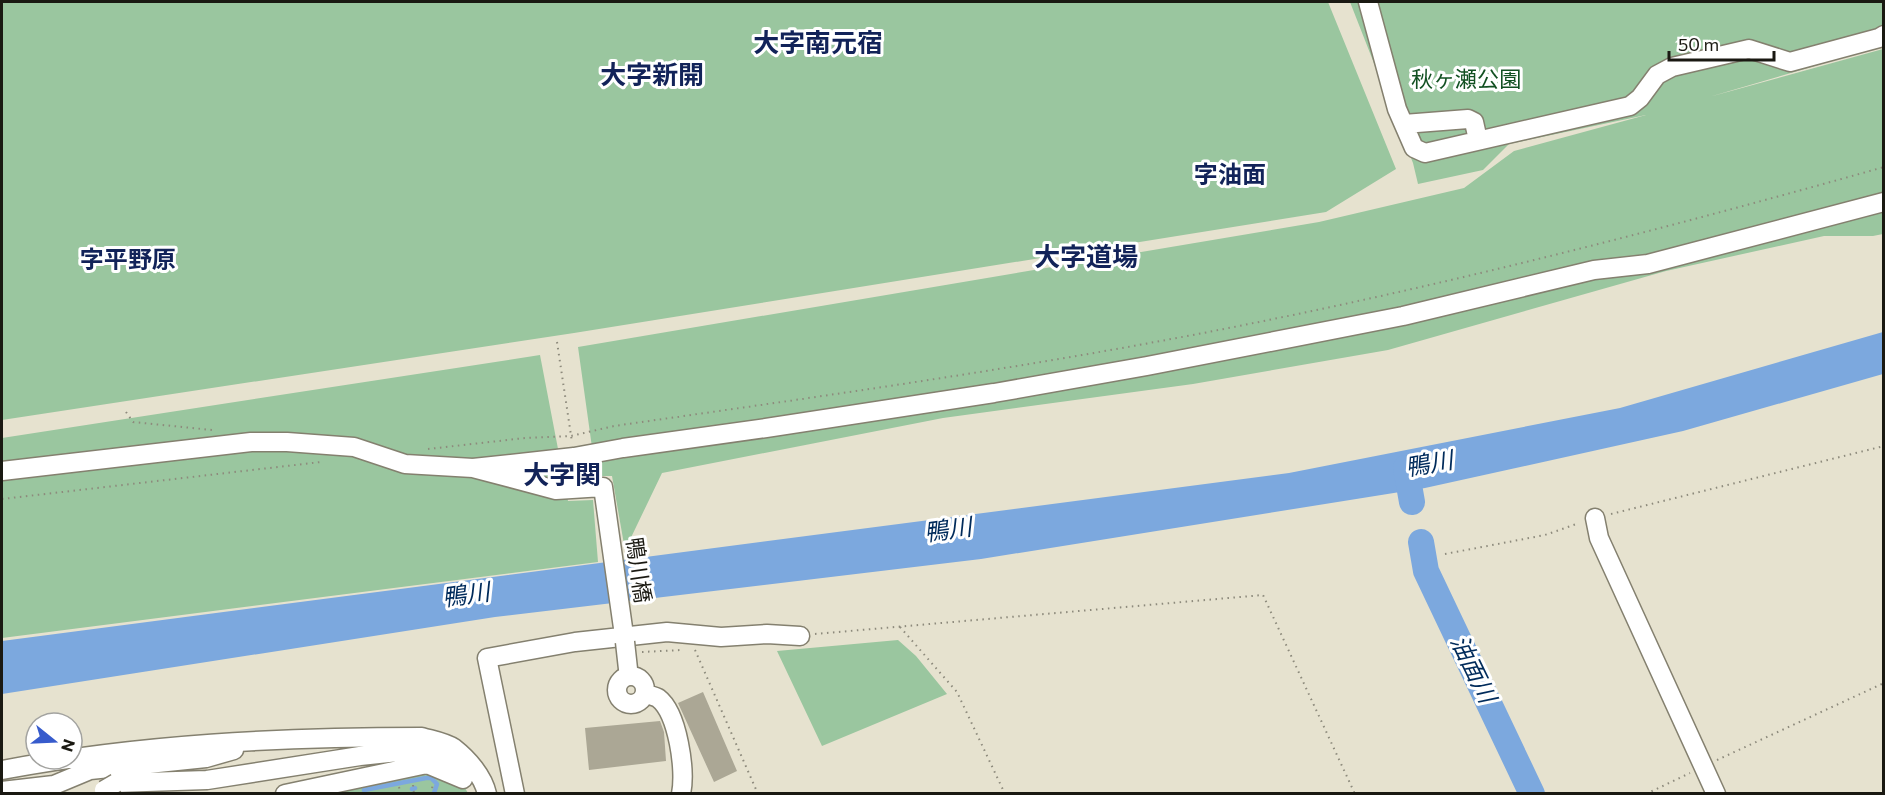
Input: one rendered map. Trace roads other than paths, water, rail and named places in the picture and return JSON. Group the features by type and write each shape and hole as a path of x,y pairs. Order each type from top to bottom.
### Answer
{"street":[{"path":"1368,2 1397,109 1414,148 1425,153 1630,106 1640,98 1657,75 1672,67 1749,49 1790,62 1884,35"},
{"path":"1404,124 1468,119 1474,122 1478,140"},
{"path":"2,471 251,442 354,447 405,464 473,468 574,457 994,393 1147,366 1403,316 1594,270 1648,264 1884,202"},
{"name":"鴨川橋","path":"473,468 556,490 603,487 628,641 628,672"},
{"path":"1594,518 1599,538 1716,794"},
{"path":"515,794 487,658 575,642 628,641 667,632 721,637 767,634 800,636"},
{"path":"628,672 641,680 645,693 640,701 632,704 623,702 616,690 617,685 628,672"},
{"path":"645,693 658,699 670,714 680,750 683,782 681,794"},
{"path":"2,770 52,761 229,742 422,736 452,747 474,768 486,786 487,794"},
{"path":"108,785 264,741"},
{"path":"2,791 54,786 90,770 108,785 207,780 360,756 428,749 451,761 473,788"},
{"path":"285,794 427,764 473,788"}],"water":[{"name":"鴨川","path":"1883,332 1883,374 1683,431 1425,488 981,559 495,617 2,694 2,641 1289,473 1620,408"}],"waterway":[{"name":"油面川","path":"1406,468 1412,502"},
{"name":"油面川","path":"1421,542 1426,571 1532,794"},
{"path":"364,790 431,778 437,784 434,793"}],"district":[{"name":"大字南元宿","path":"818,43"},
{"name":"大字新開","path":"652,75"},
{"name":"字油面","path":"1230,175"},
{"name":"大字道場","path":"1086,257"},
{"name":"字平野原","path":"128,260"},
{"name":"大字関","path":"562,475"}],"park label":[{"name":"秋ヶ瀬公園","path":"1466,79"}]}
